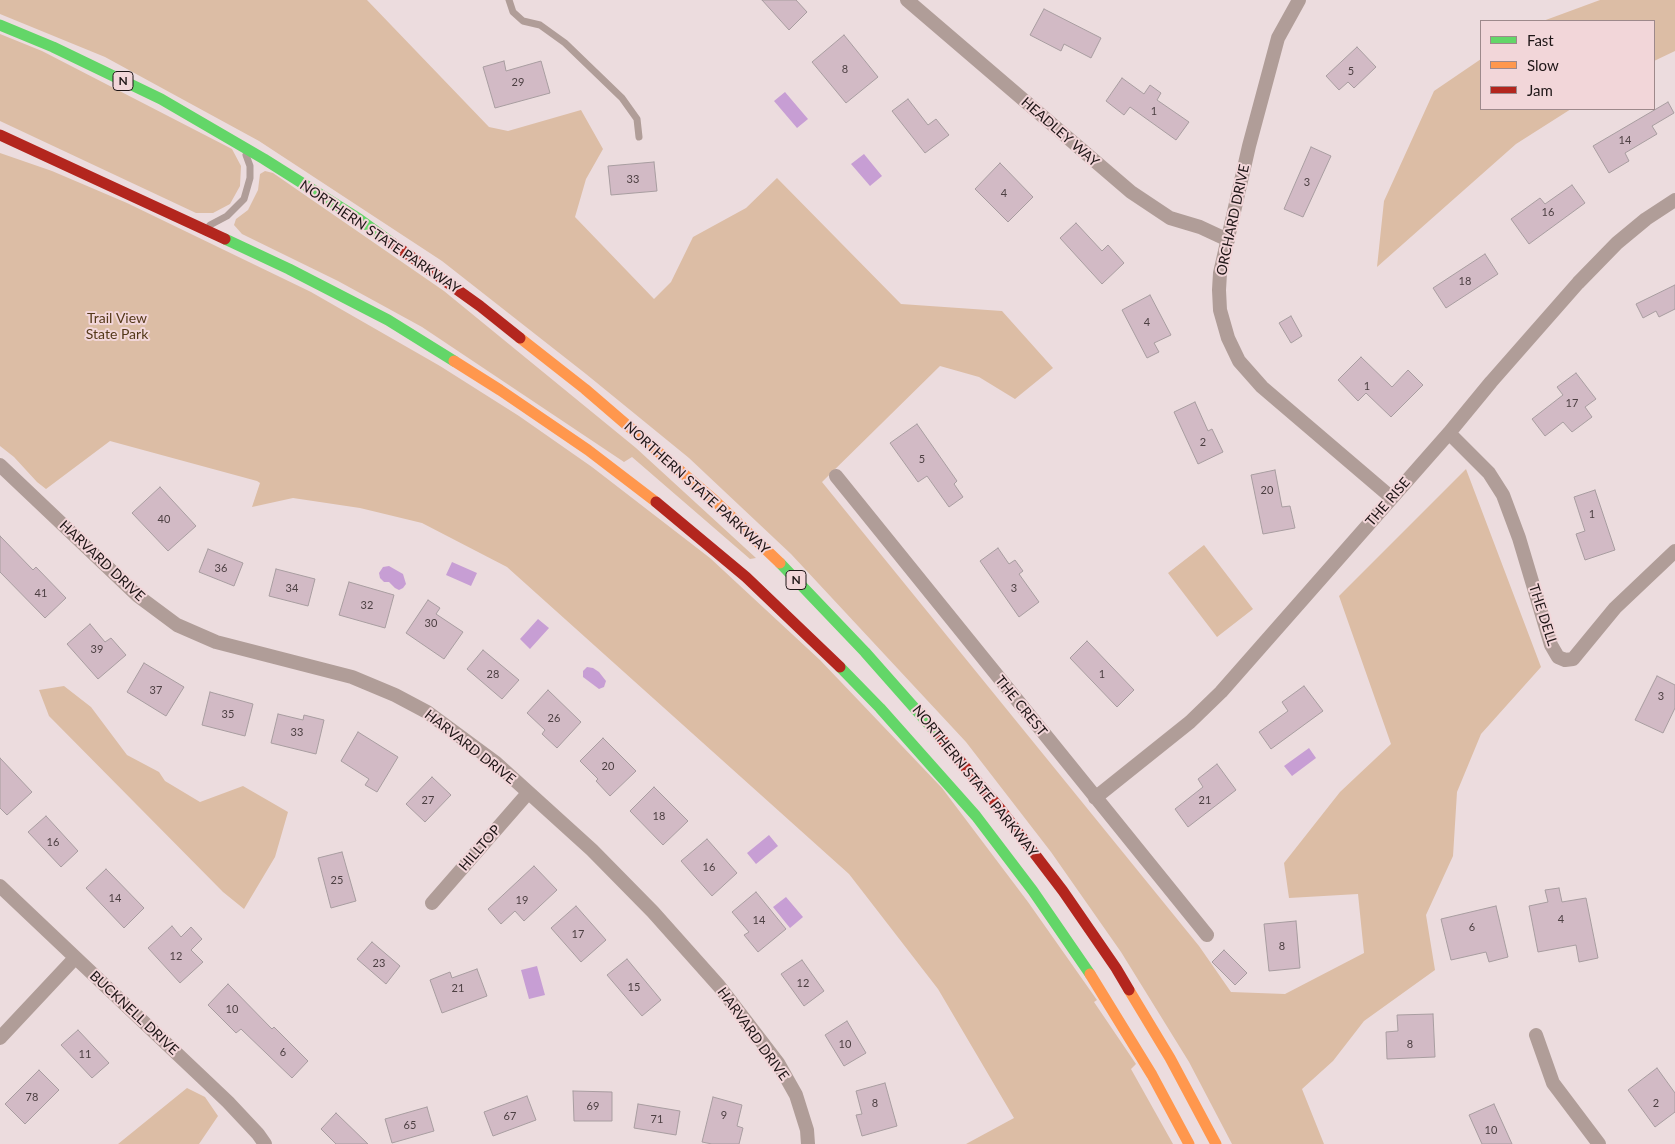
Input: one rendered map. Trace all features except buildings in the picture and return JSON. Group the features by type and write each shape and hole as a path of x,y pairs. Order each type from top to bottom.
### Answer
{"highway":[{"name":"NORTHERN STATE PARKWAY","path":"0,25 54,47 161,99 359,219 480,306 586,388 714,500 772,555 865,652 919,712 1002,811 1063,891 1116,968 1170,1058 1216,1144"},
{"name":"NORTHERN STATE PARKWAY","path":"0,135 289,269 388,320 500,390 596,456 680,521 760,590 814,641 880,708 982,824 1033,891 1101,989 1190,1144"}],"street":[{"name":"HEADLEY WAY","path":"907,0 1131,192 1170,218 1200,227 1228,240"},
{"name":"ORCHARD DRIVE","path":"1299,0 1278,38 1249,146 1220,273 1220,310 1228,338 1240,361 1262,387 1392,498"},
{"name":"THE RISE","path":"1095,798 1190,722 1222,692 1578,283 1617,243 1646,219 1675,200"},
{"name":"THE DELL","path":"1449,433 1489,473 1503,495 1519,538 1551,645 1558,658 1565,660 1573,659 1615,608 1675,550"},
{"name":"HARVARD DRIVE","path":"0,465 138,596 177,625 216,642 352,677 395,694 426,712 496,763 592,850 654,912 718,986 778,1063 796,1095 807,1130 808,1144"},
{"name":"THE CREST","path":"836,476 1207,934"},
{"name":"HILLTOP","path":"432,903 528,793"},
{"name":"BUCKNELL DRIVE","path":"0,886 228,1102 265,1144"},
{"path":"0,1038 75,958"},
{"path":"1536,1035 1553,1083 1599,1144"}],"lane":[{"path":"509,0 513,12 523,20 540,25 565,42 622,98 637,119 639,137"},
{"path":"203,228 227,216 244,198 250,178 250,166 246,153 241,146"}],"green space":[{"path":"0,0 367,0 489,127 508,131 581,110 603,149 586,179 575,217 654,299 671,282 693,237 746,208 777,178 901,304 1002,311 1053,368 1015,399 979,377 940,366 822,482 1199,946 1231,992 1285,994 1364,953 1358,894 1289,898 1284,863 1340,792 1391,744 1339,596 1466,469 1541,667 1481,734 1457,792 1453,856 1426,915 1435,970 1364,1021 1333,1061 1302,1089 1324,1144 1232,1144 1189,1062 1121,952 1051,852 966,742 791,554 689,458 442,261 259,141 105,57 0,14"},
{"path":"1600,0 1675,0 1675,51 1655,61 1655,20 1546,20"},
{"path":"0,34 42,51 232,149 241,166 240,186 230,204 213,213 196,213 0,121"},
{"path":"1480,60 1480,110 1569,110 1516,144 1377,267 1384,201 1434,91"},
{"name":"Trail View State Park","path":"0,153 52,171 127,203 311,292 440,366 519,416 592,467 710,558 820,660 942,788 1028,902 1097,1000 1094,1002 1136,1064 1131,1069 1173,1144 966,1144 1014,1118 938,989 849,874 507,567 422,523 360,508 293,498 252,507 260,483 257,481 110,441 46,489 37,482 14,457 0,446"},
{"path":"265,171 273,173 444,291 636,448 756,558 750,559 632,457 624,462 422,327 338,281 242,234 234,225 236,219 248,210 258,190 260,174"},
{"path":"1204,545 1253,609 1217,637 1168,573"},
{"path":"64,686 91,707 127,755 159,772 165,781 200,802 243,786 288,812 275,857 244,909 223,892 49,716 39,690"},
{"path":"187,1088 205,1097 218,1116 199,1144 118,1144"}],"shaded area":[{"path":"785,92 808,119 797,128 774,101"},
{"path":"864,154 882,176 870,186 851,164"},
{"path":"452,562 477,573 471,586 446,575"},
{"path":"389,566 403,574 406,584 403,588 399,590 380,578 379,573 383,567"},
{"path":"538,619 549,628 530,649 520,639"},
{"path":"587,667 599,672 606,681 604,687 599,689 583,677 583,671"},
{"path":"1309,748 1316,758 1292,776 1284,766"},
{"path":"769,835 778,846 756,864 747,853"},
{"path":"786,897 803,917 790,928 773,907"},
{"path":"537,966 545,995 529,999 521,970"}],"traffic: fast":[{"path":"0,25 53,47 161,99 264,159 359,219 392,243"},
{"path":"225,239 289,269 388,320 454,361"},
{"path":"780,563 865,652 941,738"},
{"path":"840,667 880,708 976,816 1033,891 1090,974"}],"traffic: slow":[{"path":"520,338 585,389 714,500 780,563"},
{"path":"454,361 588,450 656,502"},
{"path":"1090,974 1152,1075 1189,1144"},
{"path":"1129,990 1170,1058 1216,1144"}],"traffic: jam":[{"path":"0,135 225,239"},
{"path":"392,243 480,306 520,338"},
{"path":"656,502 746,577 840,667"},
{"path":"941,738 1002,811 1063,891 1129,990"}]}
